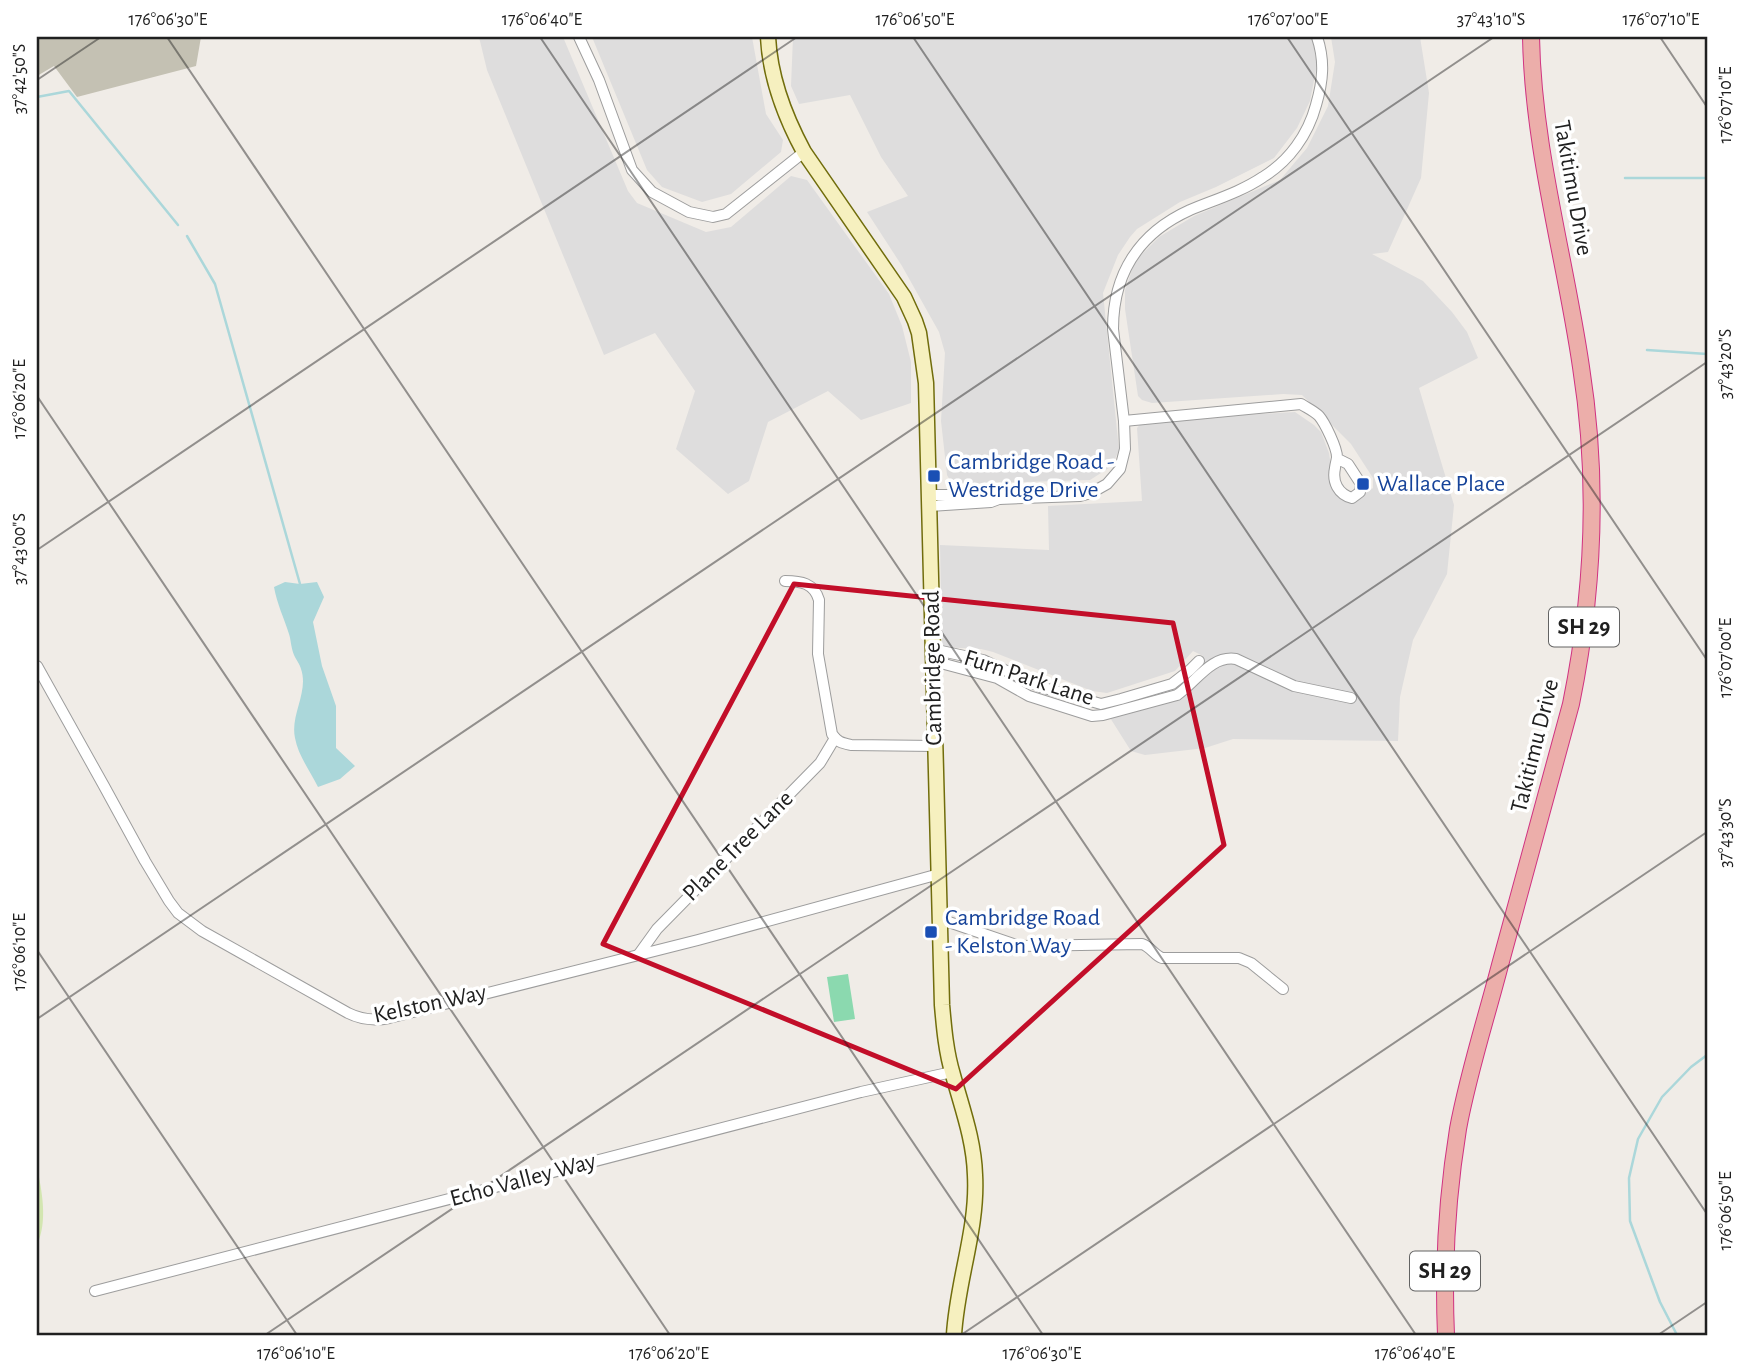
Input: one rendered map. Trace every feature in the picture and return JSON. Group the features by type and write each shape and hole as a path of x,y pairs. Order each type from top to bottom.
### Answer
{"highway":[{"name":"Takitimu Drive","path":"1446,1335 1444,1282 1448,1206 1459,1128 1485,1017 1571,704 1589,587 1592,511 1590,437 1581,367 1541,145 1531,37"}],"main road":[{"name":"Cambridge Road","path":"768,37 769,56 777,90 788,120 804,152 896,282 915,321 922,345 930,501 943,1015 952,1072 973,1150 976,1189 954,1335"}],"street":[{"path":"579,37 599,80 632,170 652,192 689,212 713,217 726,214 804,152"},
{"path":"930,501 990,495 999,499 1080,496 1099,490 1114,477 1124,459 1125,449 1113,313 1127,265 1148,237 1167,222 1250,185 1287,158 1307,129 1320,91 1323,69 1317,37"},
{"path":"1124,421 1301,404 1319,416 1335,447 1338,459"},
{"path":"785,581 802,582 817,593 818,654 832,734 838,742 851,745 935,746"},
{"path":"932,655 997,678 1029,696 1092,716 1177,695 1207,669 1227,658 1237,659 1294,686 1351,698"},
{"name":"Furn Park Lane","path":"932,655 983,660 1041,687 1101,704 1172,684 1199,661"},
{"name":"Kelston Way","path":"37,666 145,861 178,913 202,931 358,1017 378,1020 778,919 939,874"},
{"name":"Plane Tree Lane","path":"639,954 657,929 820,763 835,738"},
{"path":"940,919 1019,946 1142,944 1162,958 1239,958 1251,963 1283,989"},
{"name":"Echo Valley Way","path":"95,1291 848,1096 952,1072"}],"highlighted area":[{"path":"794,584 1173,623 1224,845 956,1089 603,944"}],"shaded area":[{"path":"37,37 201,37 196,66 77,97 54,66 37,76"},
{"path":"479,37 563,37 628,191 637,203 706,232 731,227 791,176 807,180 889,294 902,326 911,362 911,403 861,420 828,391 768,422 749,481 728,494 676,449 695,391 655,333 604,355 487,70"},
{"path":"592,37 752,37 766,114 783,140 781,152 731,194 702,202 662,187 647,170"},
{"path":"793,37 1312,37 1317,65 1310,101 1297,128 1274,158 1180,202 1137,229 1118,255 1103,293 1119,450 1112,466 1090,480 952,484 947,475 941,421 945,353 939,332 902,266 867,212 908,196 881,157 850,95 799,104 791,86"},
{"path":"1331,37 1420,37 1429,93 1421,178 1388,252 1372,254 1423,281 1467,332 1478,358 1419,388 1454,505 1447,574 1413,640 1400,697 1398,741 1233,739 1205,748 1145,755 1131,751 1107,713 1182,687 1203,656 1193,651 1175,671 1107,693 1092,691 993,652 942,647 940,545 1049,550 1048,506 1142,501 1137,428 1143,421 1295,412 1321,432 1329,453 1334,486 1360,497 1373,488 1373,478 1351,444 1302,395 1152,403 1142,400 1138,396 1125,309 1125,290 1135,261 1159,237 1194,216 1280,180 1307,148 1328,106 1335,62"}],"green space":[{"path":"848,974 855,1019 834,1022 827,977"},
{"path":"37,1167 43,1216 37,1245"}],"water":[{"path":"285,582 317,582 324,597 313,622 322,666 336,706 336,748 355,766 340,779 318,787 301,757 295,738 295,721 303,678 274,587"}],"waterway":[{"path":"37,97 69,91 178,225"},
{"path":"1625,178 1707,178"},
{"path":"187,236 215,284 300,584"},
{"path":"1647,350 1707,354"},
{"path":"1677,1335 1660,1302 1630,1221 1629,1178 1638,1139 1662,1097 1691,1067 1707,1055"}],"place":[{"name":"Cambridge Road - Westridge Drive","path":"934,476"},
{"name":"Wallace Place","path":"1363,484"},
{"name":"Cambridge Road - Kelston Way","path":"931,932"}]}
